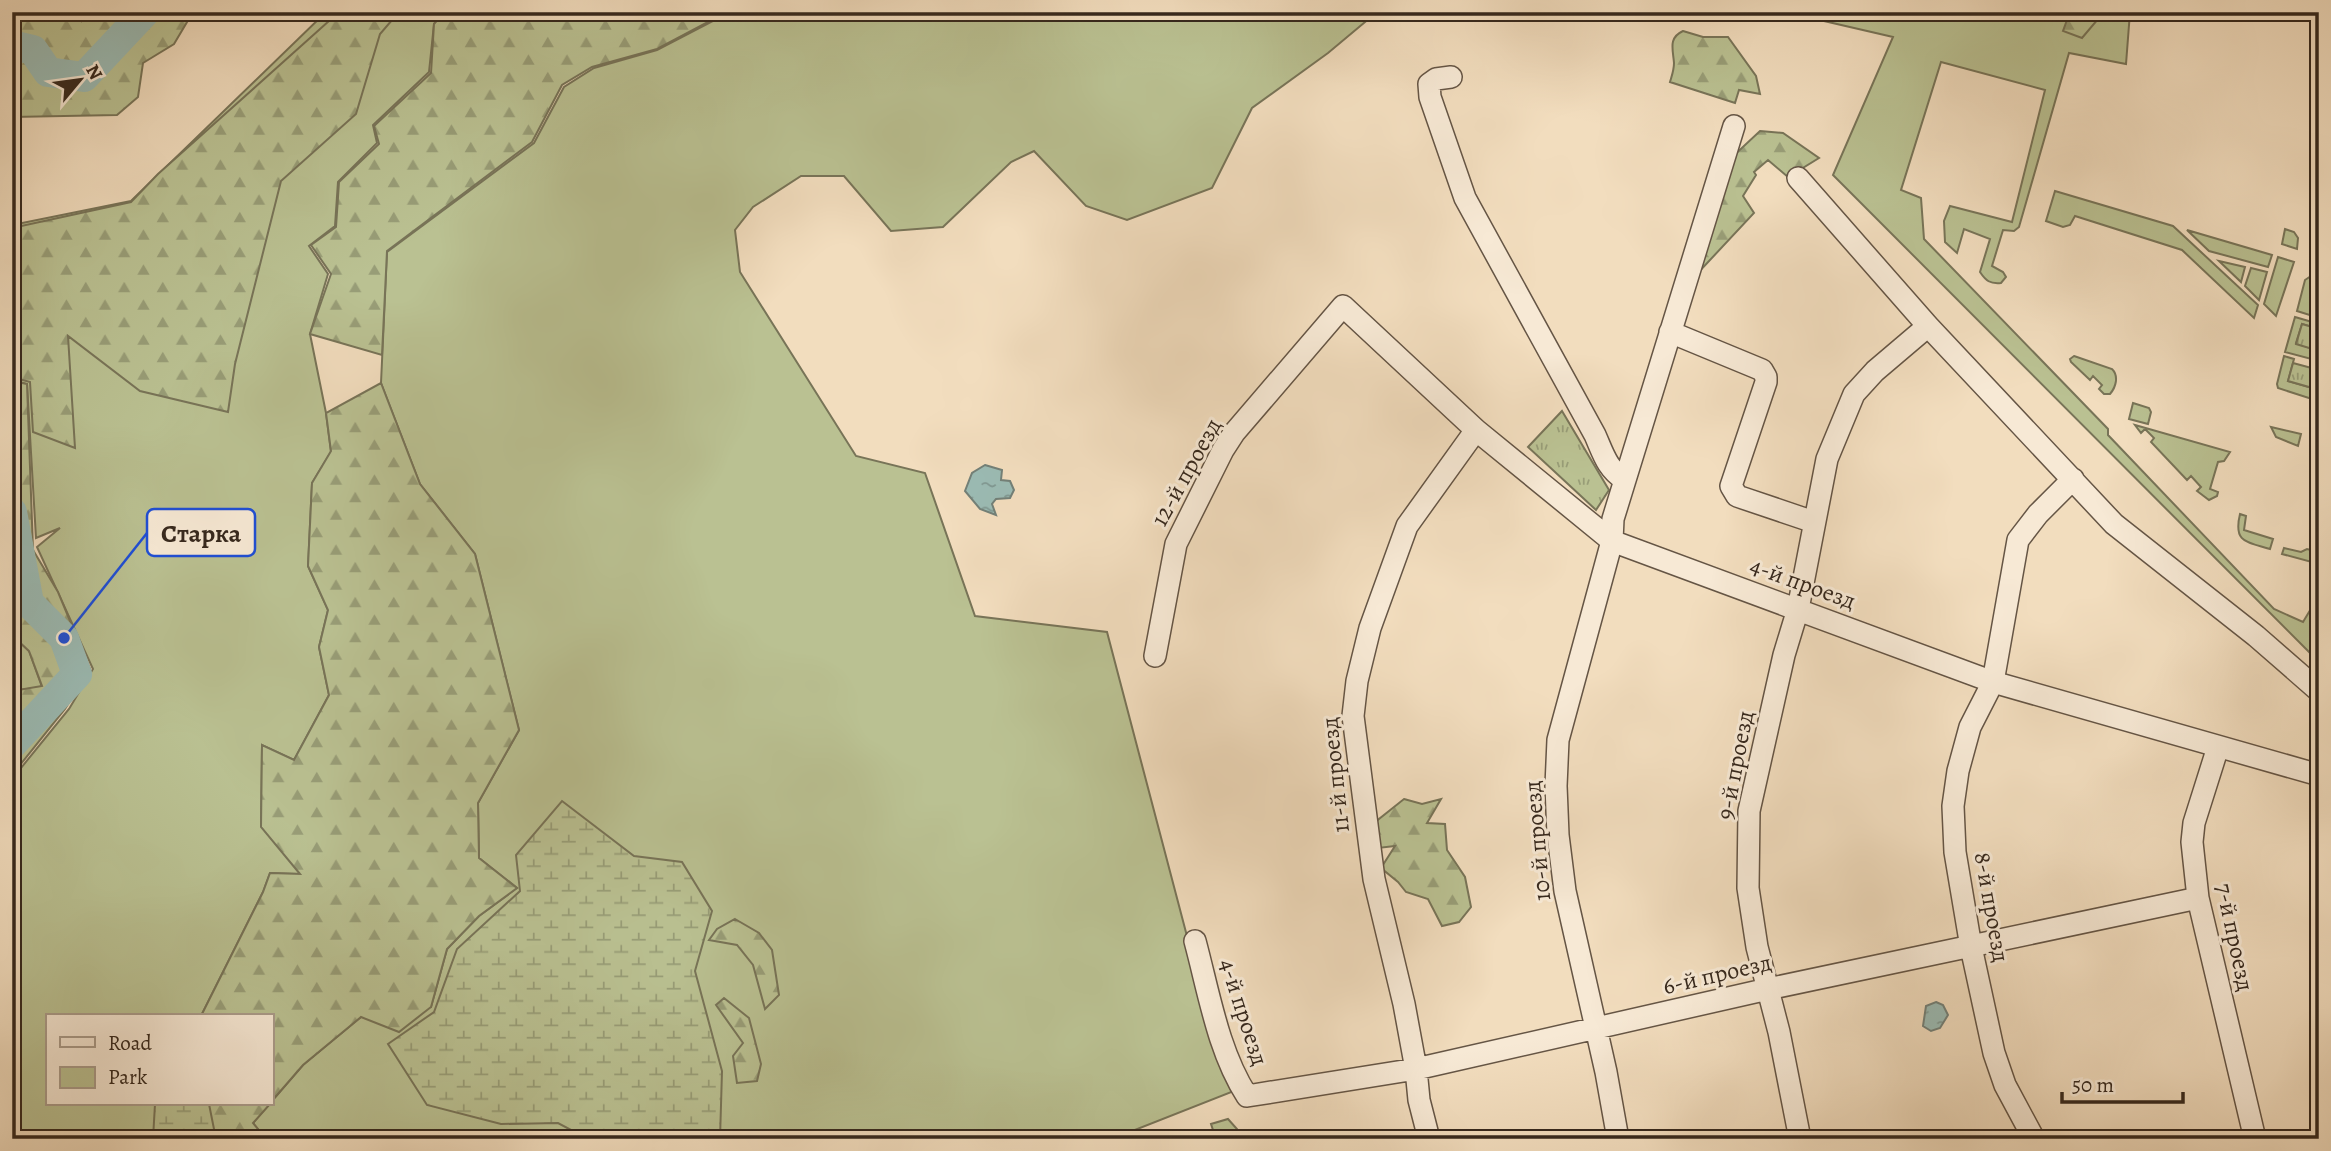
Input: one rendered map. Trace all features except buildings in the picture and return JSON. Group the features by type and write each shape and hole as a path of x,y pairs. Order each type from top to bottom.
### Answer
{"street":[{"path":"1451,77 1436,79 1429,84 1430,97 1465,198 1595,435 1607,464 1612,472 1625,480"},
{"name":"10-й проезд","path":"1618,1139 1565,891 1558,835 1558,740 1612,541 1613,519 1734,126"},
{"path":"1798,178 1928,326 2114,524 2256,636 2319,691"},
{"name":"4-й проезд","path":"1343,306 1476,430 1612,541 1993,682 2319,775"},
{"name":"12-й проезд","path":"1155,656 1176,544 1223,450 1234,433 1343,306"},
{"name":"9-й проезд","path":"1800,1139 1757,947 1748,888 1749,811 1784,656 1798,608 1828,459 1854,394 1875,371 1928,326"},
{"path":"1670,332 1762,370 1766,382 1731,486 1732,492 1808,520"},
{"name":"11-й проезд","path":"1429,1139 1419,1100 1404,1004 1374,879 1353,716 1357,681 1370,628 1407,526 1476,430"},
{"name":"8-й проезд","path":"2034,1139 2005,1085 1994,1053 1955,852 1953,806 1958,771 1970,727 1993,682 2018,540 2038,513 2073,479"},
{"name":"7-й проезд","path":"2218,747 2194,823 2192,842 2198,898 2255,1139"},
{"name":"6-й проезд","path":"1247,1096 1416,1069 1768,989 2198,898"},
{"name":"4-й проезд","path":"1195,941 1226,1053 1234,1075 1247,1096"}],"green space":[{"path":"12,12 28,12 36,17 71,21 37,16 32,12 85,12 81,22 87,12 193,12 174,44 143,63 138,97 117,115 12,117"},
{"path":"326,12 444,12 434,24 429,72 373,125 377,143 338,182 335,226 309,246 328,274 310,334 331,452 312,483 308,566 328,610 319,647 329,695 294,760 262,745 261,826 301,874 270,873 202,1014 46,1014 46,1106 190,1106 215,1139 12,1139 12,779 69,709 93,669 37,547 60,528 36,538 27,384 12,380 12,225 131,201"},
{"path":"339,12 399,12 380,34 356,114 281,181 235,364 228,412 140,391 68,336 75,448 33,432 30,382 12,377 12,228 131,202 158,174"},
{"path":"444,12 727,12 657,49 592,67 562,85 532,142 387,251 382,355 310,334 331,274 311,245 336,227 339,182 379,144 374,126 431,73 434,24"},
{"path":"730,12 1377,12 1328,53 1252,108 1212,188 1127,220 1086,206 1034,151 1011,162 943,227 891,231 844,176 801,176 753,207 735,230 740,272 856,456 925,473 975,616 1107,632 1213,1035 1234,1091 1112,1139 266,1139 253,1123 268,1106 273,1106 273,1100 303,1065 361,1017 431,1007 447,949 479,916 517,888 479,858 478,803 519,730 475,554 420,484 381,383 387,252 534,143 564,87 594,68 657,50"},
{"path":"1785,12 2130,12 2126,64 2069,53 2019,227 2014,231 2003,230 1992,266 2006,277 2001,283 1989,281 1980,272 1990,239 1964,229 1957,253 1945,242 1944,221 1950,206 2012,222 2045,90 1941,62 1901,190 1921,198 1924,239 2108,429 2108,435 2274,609 2303,622 2312,607 2319,613 2319,662 1833,175 1893,37"},
{"path":"2070,12 2104,12 2082,38 2063,31"},
{"path":"1683,31 1703,37 1728,37 1756,76 1760,94 1739,90 1735,103 1670,82 1674,66 1673,41"},
{"path":"1760,131 1783,133 1819,158 1788,177 1768,160 1754,172 1756,175 1743,196 1754,213 1695,276 1730,159"},
{"path":"2055,191 2173,226 2258,305 2254,318 2182,250 2075,216 2070,225 2063,227 2046,221"},
{"path":"2285,229 2294,232 2298,238 2297,249 2282,244"},
{"path":"2187,230 2272,255 2268,267 2209,251"},
{"path":"2278,257 2294,262 2276,316 2264,304"},
{"path":"2219,261 2245,267 2241,282"},
{"path":"2251,268 2267,272 2259,300 2245,286"},
{"path":"2319,274 2319,318 2297,311 2305,280"},
{"path":"2295,317 2319,324 2319,329 2302,324 2296,343 2319,351 2319,361 2285,352"},
{"path":"2302,324 2319,329 2319,351 2296,344"},
{"path":"2074,356 2112,369 2116,382 2110,394 2104,394 2099,389 2102,385 2093,376 2090,380 2071,362 2070,359"},
{"path":"2284,356 2294,359 2288,381 2319,390 2318,401 2278,388"},
{"path":"2293,363 2319,370 2316,389 2288,381"},
{"path":"12,381 27,384 33,550 58,592 90,669 65,709 12,775 12,691 42,686 29,651 12,635"},
{"path":"381,383 420,484 475,554 519,730 478,803 479,858 517,888 479,916 447,949 431,1007 399,1032 361,1017 303,1065 273,1100 273,1014 202,1014 270,873 300,874 261,827 262,745 294,760 329,695 319,647 328,610 308,566 312,483 331,451 326,413"},
{"path":"2133,403 2149,408 2151,412 2148,424 2129,419"},
{"path":"1562,411 1609,490 1596,510 1528,447"},
{"path":"2135,425 2230,452 2224,461 2218,462 2210,489 2218,492 2217,496 2209,500 2197,491 2201,487 2191,476 2187,480 2151,442 2154,438 2145,429 2141,433"},
{"path":"2271,427 2301,434 2298,446 2276,437"},
{"path":"2240,514 2246,516 2244,530 2273,539 2270,549 2240,536"},
{"path":"2284,548 2319,552 2319,564 2282,554"},
{"path":"12,635 29,651 42,687 12,691"},
{"path":"1404,799 1422,804 1441,799 1427,823 1445,824 1447,850 1465,877 1471,907 1459,922 1442,926 1428,899 1406,892 1381,868 1395,846 1378,848 1374,823"},
{"path":"562,801 634,856 682,862 712,911 695,971 722,1071 720,1139 588,1139 558,1123 501,1124 427,1105 388,1044 434,1012 457,949 520,891 516,855"},
{"path":"735,919 759,933 772,950 779,995 765,1009 753,965 737,945 709,940 717,929"},
{"path":"724,998 749,1018 761,1064 757,1081 737,1083 733,1056 743,1043 716,1005"},
{"path":"155,1106 209,1106 216,1139 153,1139"},
{"path":"190,1106 268,1106 253,1123 266,1139 215,1139"},
{"path":"1228,1119 1241,1139 1216,1139 1211,1124"}],"water":[{"path":"985,465 1002,470 1001,480 1010,481 1014,490 1010,498 996,499 992,504 996,515 980,509 965,491 972,473"},
{"path":"1936,1002 1943,1005 1948,1015 1940,1028 1931,1031 1923,1026 1926,1006"}],"waterway":[{"path":"12,45 33,50 48,72 84,77 145,12"},
{"path":"12,512 29,603 64,638 77,674 12,744"}],"place":[{"name":"Старка","path":"64,638"}]}
